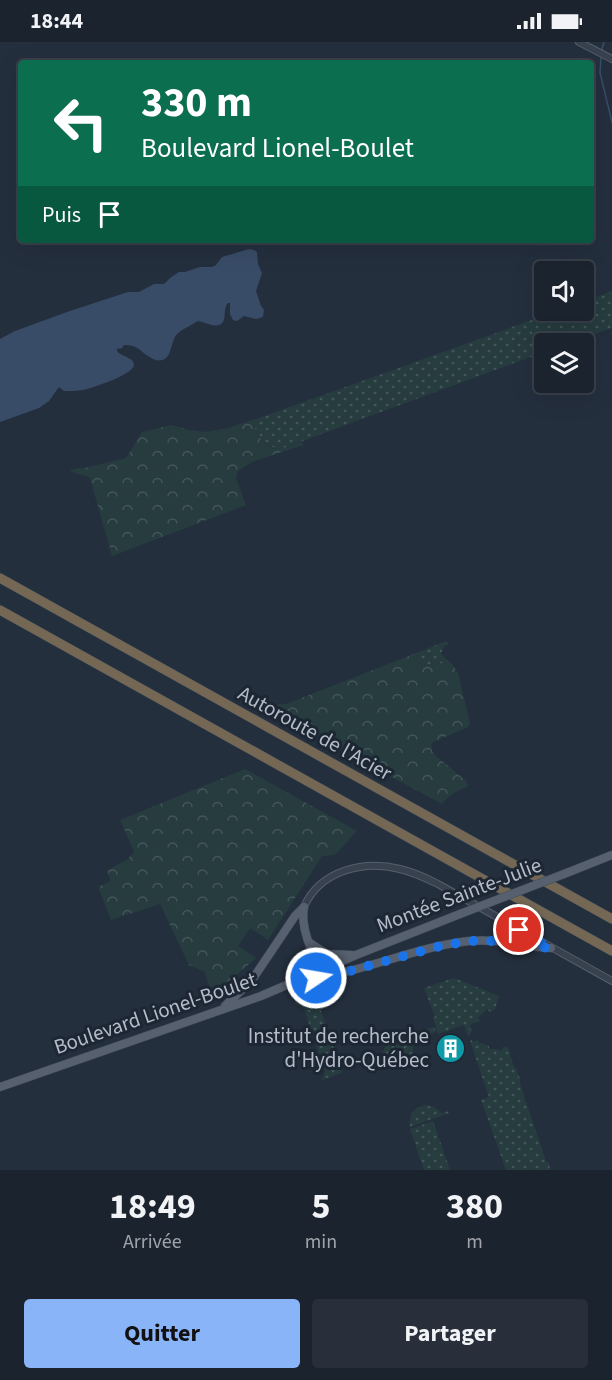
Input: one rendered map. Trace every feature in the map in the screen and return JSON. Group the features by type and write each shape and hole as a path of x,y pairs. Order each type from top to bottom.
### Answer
{"highway":[{"name":"Autoroute de l'Acier","path":"0,578 612,919"},
{"path":"0,610 612,951"}],"main road":[{"name":"Montée Sainte-Julie","path":"321,971 356,955 612,855"},
{"path":"304,907 305,933 321,971"},
{"path":"222,1009 252,980 304,907"},
{"path":"300,980 328,977 437,947 468,941 503,941 551,948"},
{"path":"310,943 330,955 356,955"},
{"name":"Boulevard Lionel-Boulet","path":"0,1087 222,1009 321,971"}],"street":[{"path":"579,42 612,59"},
{"path":"304,907 319,887 338,873 362,867 394,868 429,880 612,981"}],"green space":[{"path":"612,291 612,328 594,334 534,333 534,356 281,449 265,442 256,431 255,424 259,418 534,319 594,321 594,297"},
{"path":"259,418 255,424 256,431 267,444 278,449 302,442 303,446 252,462 238,471 236,478 246,505 112,556 90,478 70,470 126,458 142,432 171,425 206,432"},
{"path":"446,641 448,644 441,653 452,664 426,665 418,662 414,654"},
{"path":"414,654 422,665 452,664 458,673 470,723 468,727 431,743 432,751 436,756 468,785 442,804 268,710 279,704 286,704"},
{"path":"245,769 357,831 335,855 322,856 268,940 250,928 238,946 256,958 212,994 205,972 189,965 160,904 111,920 98,887 111,881 107,870 127,860 134,852 120,820"},
{"path":"454,978 499,996 495,1009 490,1012 487,1009 478,1018 480,1021 471,1024 470,1036 464,1025 438,1034 433,1018 435,1017 424,988"},
{"path":"316,996 342,1073 321,1080 325,1071 304,1009 293,1003"},
{"path":"434,1027 436,1032 425,1036 422,1042 414,1045 413,1055 382,1065 384,1049 394,1037 403,1031 406,1036"},
{"path":"478,1040 479,1043 489,1046 489,1049 502,1050 506,1047 509,1049 550,1170 506,1170 481,1100 489,1097 470,1041 473,1042"},
{"path":"426,1105 442,1113 448,1111 449,1113 410,1127 413,1112"},
{"path":"433,1121 450,1170 424,1170 410,1129"}],"water":[{"path":"249,249 257,252 258,264 262,273 256,291 264,310 263,317 256,319 244,316 237,321 233,320 230,314 230,303 228,303 222,323 214,325 198,321 178,333 166,358 153,359 137,348 124,345 117,351 132,360 134,365 127,373 83,390 64,391 59,387 49,401 39,408 0,422 0,339 15,331 70,311 128,292 139,292 154,284 164,284 179,272 212,267 222,257"}],"waterway":[{"path":"602,49 604,42"},
{"path":"601,57 600,73 612,122"}],"place":[{"name":"Institut de recherche d'Hydro-Québec","path":"450,1048"}],"route":[{"path":"316,978 328,977 437,947 468,941 503,941 551,948 519,930"}]}
